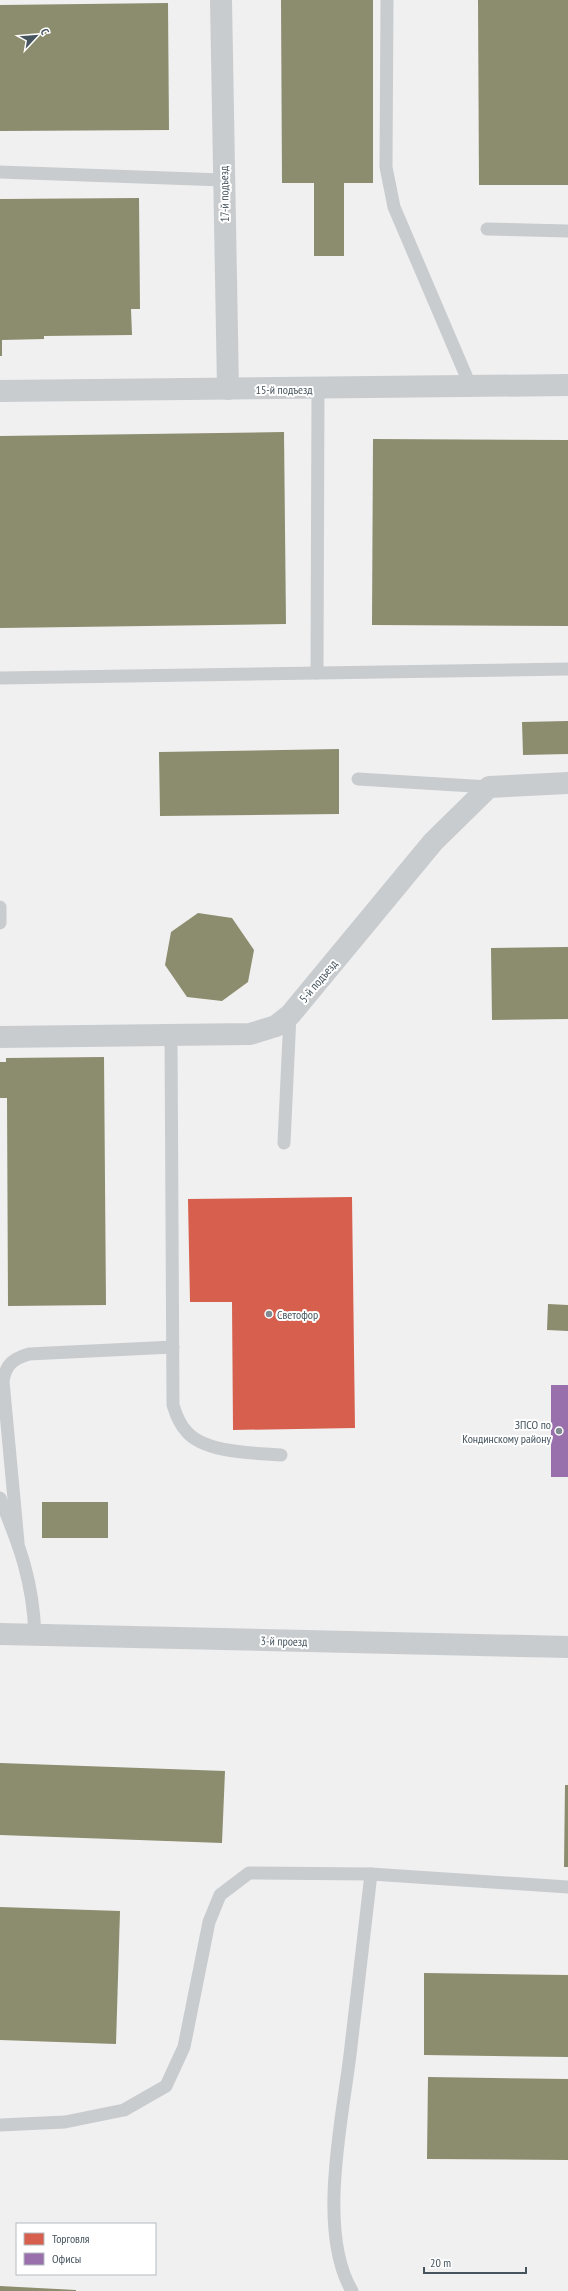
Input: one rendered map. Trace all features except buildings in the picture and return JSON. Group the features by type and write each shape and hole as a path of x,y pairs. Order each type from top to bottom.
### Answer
{"street":[{"name":"17-й подъезд","path":"221,0 223,180 228,389"},
{"name":"15-й подъезд","path":"0,391 318,389 470,385 568,385"},
{"path":"489,787 568,783"},
{"name":"5-й подъезд","path":"0,1037 250,1034 276,1026 290,1015 433,842 489,787"},
{"name":"3-й проезд","path":"0,1634 568,1647"}],"lane":[{"path":"387,0 386,167 394,207 470,385"},
{"path":"0,172 223,180"},
{"path":"487,229 568,230"},
{"path":"317,673 318,389"},
{"path":"0,678 568,669"},
{"path":"358,779 489,787"},
{"path":"0,907 0,923"},
{"path":"284,1143 290,1015"},
{"path":"171,1034 173,1346 174,1405 177,1418 187,1433 201,1441 230,1452 281,1454"},
{"path":"18,1542 3,1381 6,1368 14,1358 29,1354 173,1346"},
{"path":"0,1498 18,1542 30,1584 35,1635"},
{"path":"0,2125 65,2122 124,2110 166,2086 184,2047 209,1922 220,1896 249,1873 371,1874 568,1887"},
{"path":"352,2291 346,2281 336,2246 333,2192 371,1874"}],"place":[{"name":"Светофор","path":"269,1314"},
{"name":"ЗПСО по Кондинскому району","path":"559,1431"}]}
